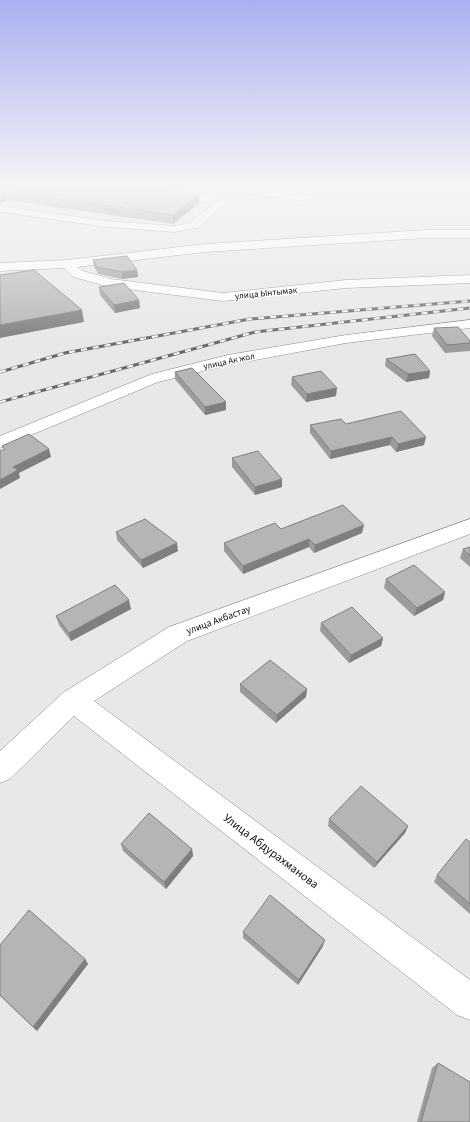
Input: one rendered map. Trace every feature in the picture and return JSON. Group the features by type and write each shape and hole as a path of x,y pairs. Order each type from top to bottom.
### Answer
{"street":[{"path":"0,267 67,264 204,248 325,240"},
{"name":"улица Ынтымак","path":"67,264 78,274 110,283 223,297 346,284 470,279"},
{"name":"улица Ак жол","path":"0,443 152,379 228,360 346,339 470,324"},
{"name":"улица Акбастау","path":"0,770 73,700 178,634 470,526"},
{"name":"Улица Абдурахманова","path":"73,700 470,1002"}],"building":[{"path":"127,256 137,270 122,272 97,267 93,260"},
{"path":"34,270 82,310 0,325 0,275"},
{"path":"124,283 139,300 114,305 99,287"},
{"path":"458,327 470,343 447,345 434,328"},
{"path":"415,354 430,371 408,374 386,359"},
{"path":"192,368 226,402 205,407 175,372"},
{"path":"321,371 337,388 307,394 292,377"},
{"path":"401,411 426,437 398,444 392,437 331,451 310,425 341,419 346,424"},
{"path":"29,434 49,449 13,467 18,470 0,480 0,451 5,449 2,446"},
{"path":"258,451 282,479 255,487 232,458"},
{"path":"343,505 364,525 315,545 309,539 243,566 224,543 275,523 281,529"},
{"path":"145,519 177,543 141,560 116,532"},
{"path":"470,547 470,556 463,549"},
{"path":"414,565 445,592 417,608 386,579"},
{"path":"115,585 129,600 69,633 56,616"},
{"path":"352,607 383,638 351,655 321,623"},
{"path":"270,660 307,689 277,715 240,684"},
{"path":"361,786 408,826 377,862 329,819"},
{"path":"149,813 192,849 164,882 121,844"},
{"path":"466,839 470,842 470,904 437,875"},
{"path":"270,895 325,940 299,980 243,932"},
{"path":"29,910 85,959 33,1027 0,995 0,945"},
{"path":"438,1063 470,1082 470,1122 421,1122"}],"railway":[{"path":"0,372 65,353 250,319 470,301"},
{"path":"0,402 255,332 470,308"}]}
